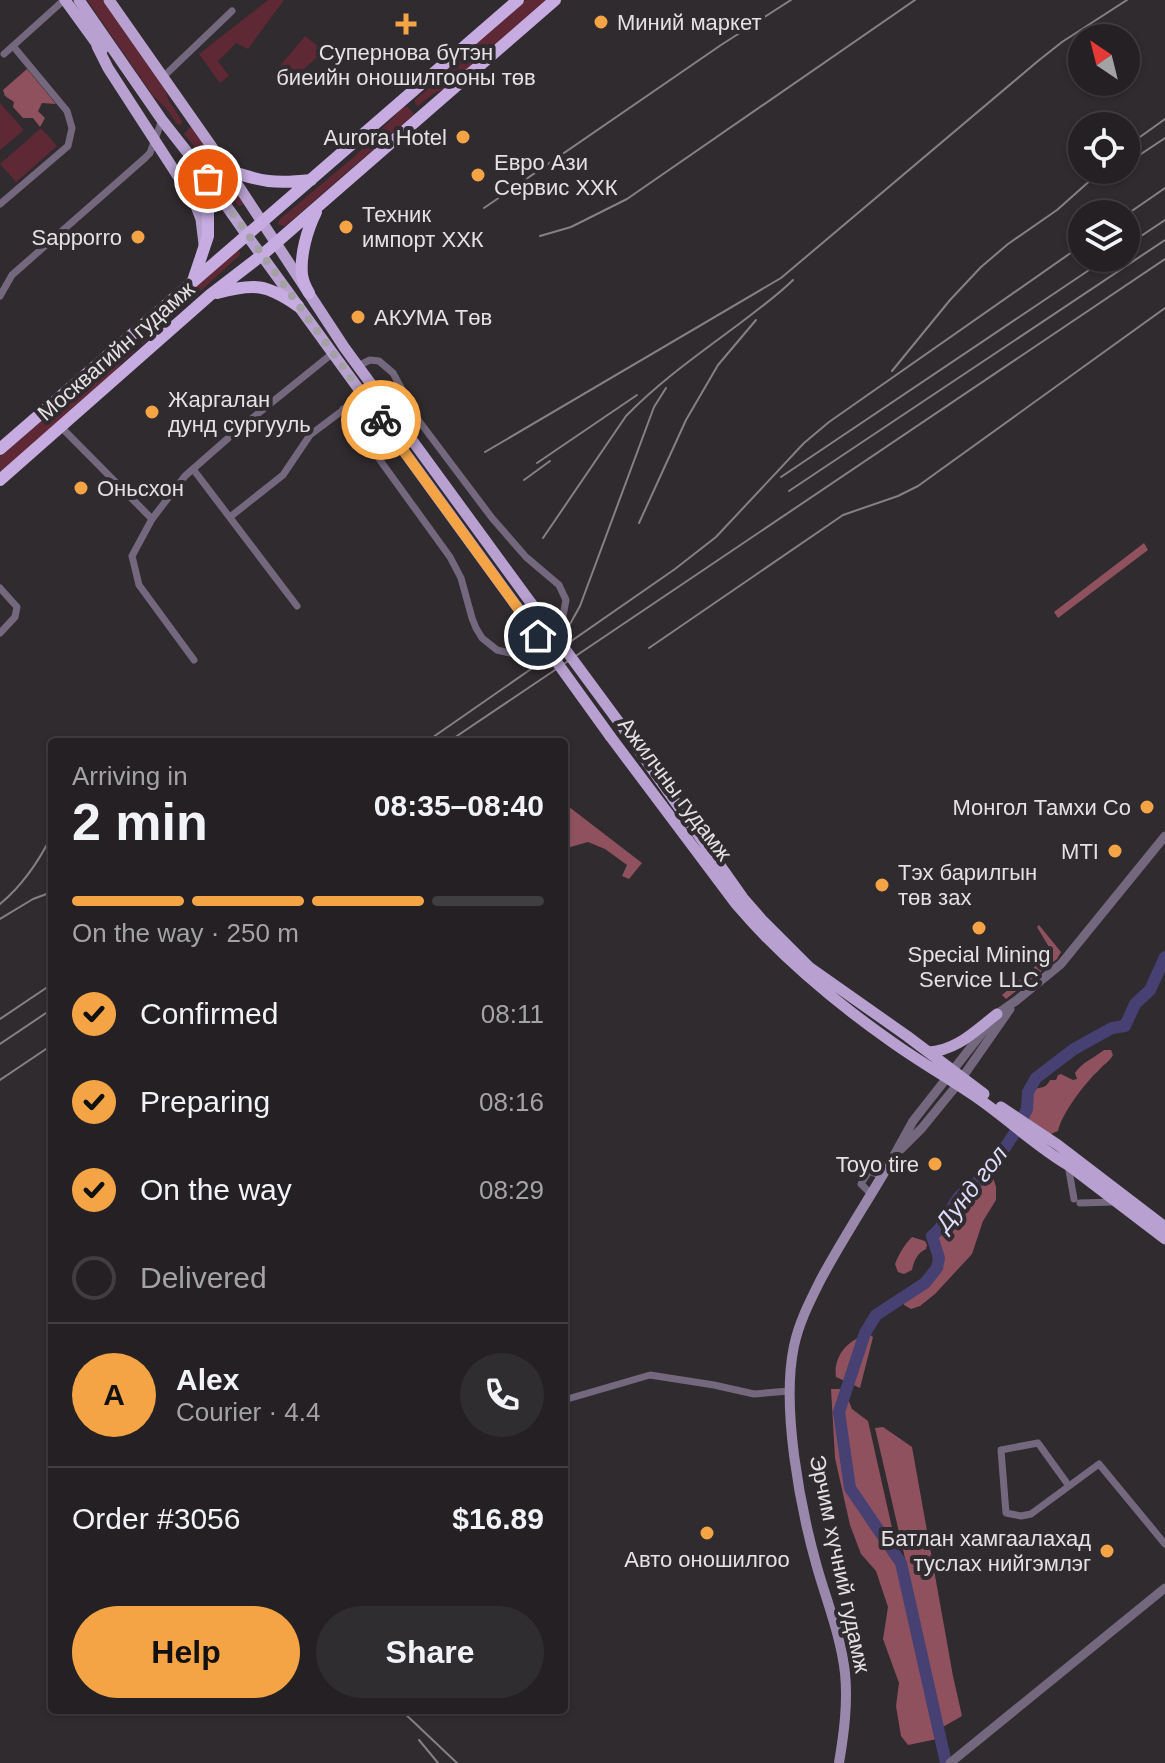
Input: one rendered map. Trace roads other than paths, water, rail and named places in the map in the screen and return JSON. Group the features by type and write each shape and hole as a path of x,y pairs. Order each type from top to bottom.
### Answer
{"highway":[{"name":"Москвагийн гудамж","path":"0,449 518,0"},
{"name":"Москвагийн гудамж","path":"0,480 140,355 262,255 555,0"},
{"path":"412,92 410,101 413,108 429,109"},
{"path":"228,170 256,181 311,180"},
{"path":"192,283 205,250 209,220 208,179"},
{"path":"309,293 302,277 303,258 311,223 320,205"},
{"path":"210,295 244,286 260,287 279,292 298,306"},
{"path":"121,344 135,343 140,355"}],"main road":[{"path":"64,0 97,46 155,148 198,208 205,250"},
{"path":"79,0 127,71"},
{"name":"Ажилчны гудамж","path":"109,0 228,170 358,366 621,725 760,924 809,979 891,1042 954,1078 1165,1227"},
{"path":"97,46 127,71"},
{"name":"Ажилчны гудамж","path":"127,71 610,736 736,904 809,967 928,1052 954,1078"},
{"path":"166,124 182,128 188,114"},
{"path":"928,1052 940,1052 952,1047 997,1014"},
{"name":"Ажилчны гудамж","path":"1055,1150 1068,1165 1165,1239"},
{"name":"Эрчим хүчний гудамж","path":"839,1763 846,1709 845,1673 806,1520 797,1473 789,1391 794,1347 803,1315 843,1237 892,1159"}],"street":[{"path":"4,54 64,0"},
{"path":"163,77 232,11"},
{"path":"0,204 68,146 72,128 67,111 13,46"},
{"path":"0,296 12,275 155,148 166,124"},
{"path":"155,148 182,145"},
{"path":"194,660 139,585 132,556 152,519 185,476 333,353"},
{"path":"343,409 450,557 461,578 472,618 482,638 490,646 502,653 516,652 559,621 566,608 559,585 532,563 492,518 419,421 393,373 379,361 370,360 358,366"},
{"path":"230,517 283,475 310,435 363,395"},
{"path":"61,427 152,519"},
{"path":"193,469 297,606"},
{"path":"0,588 17,607 15,617 0,633"},
{"path":"954,1078 997,1014 1061,964 1165,836"},
{"path":"954,1078 1017,1000"},
{"name":"Эрчим хүчний гудамж","path":"892,1159 913,1121 954,1078"},
{"path":"1068,1165 1077,1201 1117,1202"},
{"path":"568,1399 650,1375 754,1394 789,1391"},
{"path":"1069,1486 1038,1443 1001,1450 1006,1513 1031,1514 1099,1464 1165,1544"},
{"path":"950,1763 1165,1588"}],"waterway":[{"name":"Дунд гол","path":"946,1763 901,1563 850,1488 839,1412 865,1333 876,1315 925,1283 937,1268 939,1258 932,1236 959,1197 991,1171 1027,1109 1028,1092 1036,1078 1074,1049 1112,1028 1125,1026 1135,1004 1150,990 1165,957"}],"railway":[{"path":"484,208 791,0"},
{"path":"540,236 571,227 627,199 915,0"},
{"path":"485,452 781,278 1038,61 1127,0"},
{"path":"1140,137 1165,119"},
{"path":"1140,155 1165,138"},
{"path":"892,371 981,267 1086,184"},
{"path":"1140,205 1165,188"},
{"path":"1140,237 1165,220"},
{"path":"789,491 1165,240"},
{"path":"432,738 675,569 716,537 804,443 829,422 1068,255"},
{"path":"454,738 1165,259"},
{"path":"781,477 1086,272"},
{"path":"543,538 626,416 666,379 793,280"},
{"path":"649,648 843,515 918,486 1165,308"},
{"path":"639,523 686,420 718,365 756,320"},
{"path":"553,647 564,635 580,606 654,407 666,388"},
{"path":"537,463 637,395"},
{"path":"524,480 550,461"},
{"path":"0,904 30,872 48,843"},
{"path":"0,919 48,893"},
{"path":"0,1019 48,987"},
{"path":"0,1044 48,1012"},
{"path":"0,1080 48,1048"},
{"path":"405,1714 457,1763"},
{"path":"419,1740 438,1763"}],"place":[{"name":"Миний маркет","path":"601,22"},
{"name":"Супернова бүтэн биеийн оношилгооны төв","path":"406,24"},
{"name":"Aurora Hotel","path":"463,137"},
{"name":"Евро Ази Сервис ХХК","path":"478,175"},
{"name":"Техник импорт ХХК","path":"346,227"},
{"name":"Sapporro","path":"138,237"},
{"name":"АКУМА Төв","path":"358,317"},
{"name":"Жаргалан дунд сургууль","path":"152,412"},
{"name":"Оньсхон","path":"81,488"},
{"name":"Монгол Тамхи Со","path":"1147,807"},
{"name":"MTI","path":"1115,851"},
{"name":"Тэх барилгын төв зах","path":"882,885"},
{"name":"Special Mining Service LLC","path":"979,928"},
{"name":"Toyo tire","path":"935,1164"},
{"name":"Авто оношилгоо","path":"707,1533"},
{"name":"Батлан хамгаалахад туслах нийгэмлэг","path":"1107,1551"}]}
